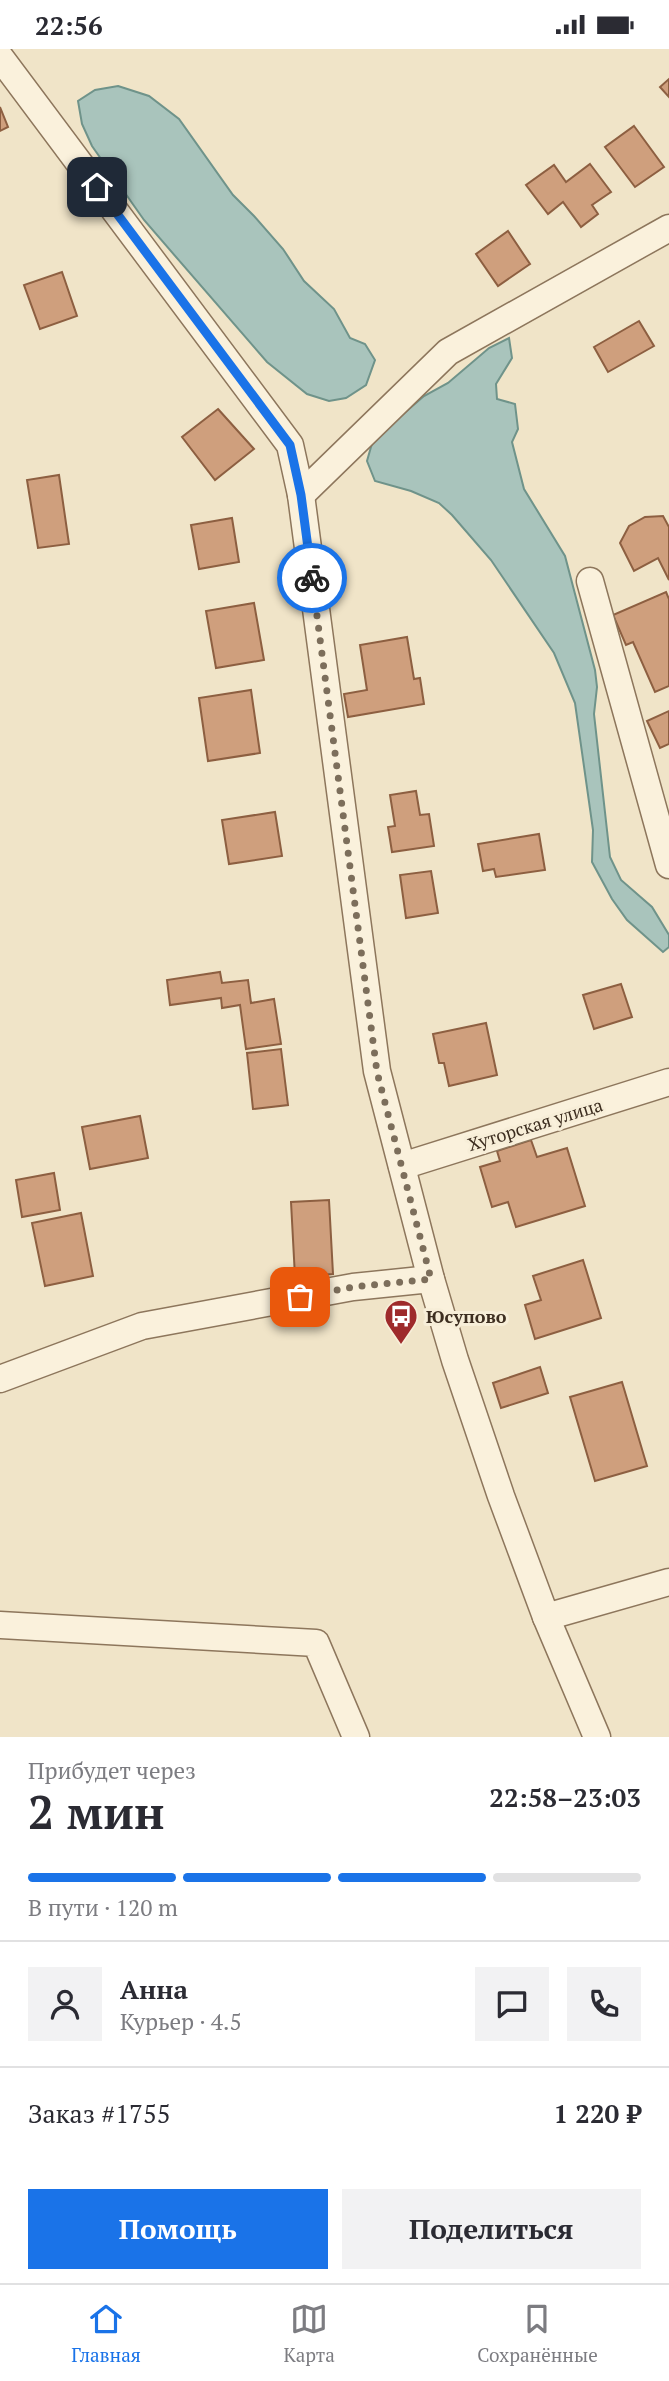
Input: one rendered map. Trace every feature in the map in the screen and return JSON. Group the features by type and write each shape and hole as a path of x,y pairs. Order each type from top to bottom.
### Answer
{"street":[{"path":"0,57 290,445 301,495 377,1072 455,1360 501,1496 597,1737"},
{"path":"301,495 449,352 669,228"},
{"path":"590,581 669,866"},
{"name":"Хуторская улица","path":"402,1166 669,1082"},
{"path":"0,1379 142,1326 353,1287 431,1279"},
{"path":"547,1616 669,1582"},
{"path":"0,1625 316,1643 356,1737"}],"water":[{"path":"118,86 149,96 179,119 233,195 283,249 304,281 334,309 350,338 365,344 375,360 366,385 346,398 329,401 307,394 267,362 144,220 92,146 82,124 78,101 95,90"},
{"path":"509,338 512,358 496,384 497,399 515,404 518,429 512,442 524,489 565,556 595,670 597,687 594,714 610,857 621,880 652,907 669,935 669,947 663,952 627,920 592,862 593,830 575,703 554,653 491,560 452,515 439,503 411,491 375,481 367,461 373,440 424,396 448,383 489,348"}],"building":[{"path":"669,79 669,97 660,87"},
{"path":"0,107 8,127 0,131"},
{"path":"634,126 664,167 635,187 605,147"},
{"path":"590,164 611,192 592,205 598,214 581,227 563,202 548,214 526,185 554,165 566,182"},
{"path":"508,231 530,264 498,286 476,254"},
{"path":"62,272 77,316 40,329 24,285"},
{"path":"639,321 654,346 608,372 594,347"},
{"path":"218,409 254,449 215,480 182,437"},
{"path":"59,475 69,544 38,548 27,480"},
{"path":"663,516 669,527 669,580 658,558 634,571 620,543 629,526 645,517"},
{"path":"232,518 239,562 199,569 191,525"},
{"path":"666,592 669,599 669,686 655,692 633,642 626,645 613,615"},
{"path":"254,603 264,660 216,668 206,611"},
{"path":"407,637 414,679 420,678 424,704 348,717 344,694 367,690 360,645"},
{"path":"251,690 260,753 208,761 199,698"},
{"path":"669,711 669,744 660,748 647,721"},
{"path":"416,791 420,815 429,814 434,846 392,852 388,827 395,826 390,795"},
{"path":"275,812 282,856 229,864 222,820"},
{"path":"539,834 545,870 496,877 494,869 483,871 478,844"},
{"path":"431,871 438,913 406,918 400,875"},
{"path":"220,972 222,983 248,980 251,1003 274,999 281,1044 246,1049 240,1005 222,1008 221,998 170,1005 167,980"},
{"path":"621,984 632,1017 594,1029 583,995"},
{"path":"486,1023 497,1075 449,1086 444,1063 439,1063 433,1034"},
{"path":"281,1049 288,1105 253,1109 247,1053"},
{"path":"140,1116 148,1158 90,1169 82,1127"},
{"path":"531,1140 537,1157 567,1148 585,1206 516,1227 508,1202 492,1207 480,1167 500,1161 497,1151"},
{"path":"54,1173 60,1210 22,1217 16,1180"},
{"path":"329,1200 333,1274 295,1277 291,1202"},
{"path":"81,1213 93,1276 45,1286 32,1223"},
{"path":"583,1260 601,1318 535,1339 525,1305 541,1300 533,1276"},
{"path":"540,1367 548,1393 501,1408 493,1383"},
{"path":"622,1382 647,1466 595,1481 570,1397"}],"way so far":[{"path":"300,1297 353,1287 431,1279 377,1072 312,578"}],"place":[{"name":"Юсупово","path":"401,1346"}],"route":[{"path":"97,187 290,445 301,495 312,578"}]}
